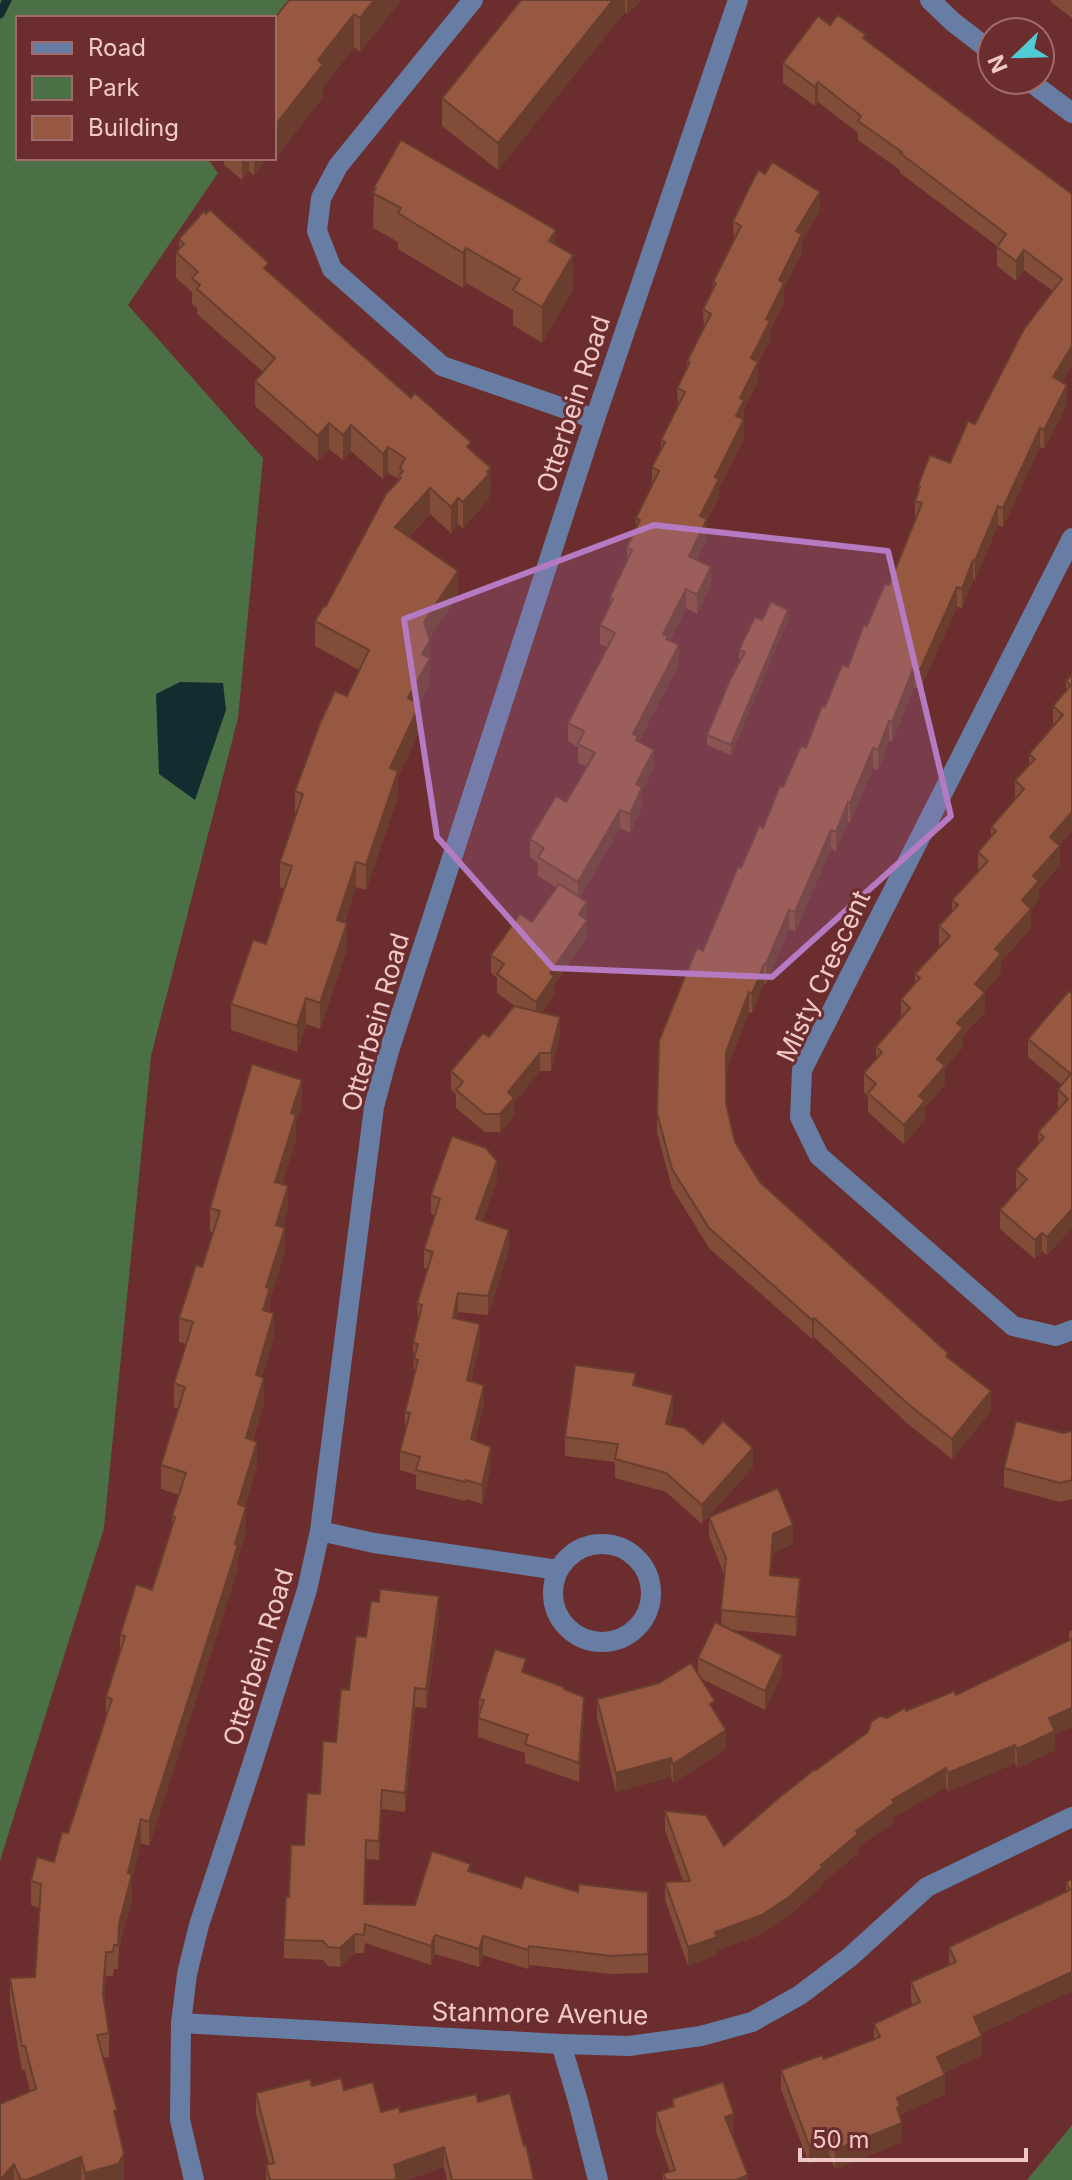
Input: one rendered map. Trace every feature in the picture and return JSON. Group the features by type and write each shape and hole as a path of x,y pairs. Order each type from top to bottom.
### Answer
{"street":[{"path":"473,0 338,166 321,198 317,231 332,269 442,366 595,419"},
{"name":"Otterbein Road","path":"194,2180 180,2120 181,2023 187,1974 199,1925 307,1590 320,1531 374,1107 394,1036 595,419 738,0"},
{"path":"930,0 976,40"},
{"path":"1049,96 1072,113"},
{"name":"Misty Crescent","path":"1072,538 802,1070 800,1117 819,1156 1013,1326 1056,1336 1072,1330"},
{"path":"320,1531 374,1543 558,1570"},
{"path":"611,1545 627,1551 639,1562 648,1577 651,1589 645,1616 634,1630 620,1639 604,1643 587,1641 573,1634 561,1621 552,1600 558,1570 568,1556 583,1547 611,1545"},
{"name":"Stanmore Avenue","path":"181,2023 629,2046 701,2036 752,2022 800,1995 850,1957 927,1887 1072,1817"},
{"path":"561,2044 598,2180"}],"highlighted area":[{"path":"654,525 888,551 951,816 772,977 553,968 437,837 404,619"}],"green space":[{"path":"0,0 296,0 276,23 276,16 16,16 16,160 208,160 218,173 128,305 263,458 238,718 151,1056 104,1528 0,1861"},
{"path":"1072,2125 1072,2180 1027,2180"}],"water":[{"path":"180,682 223,683 226,710 195,800 159,774 156,694"}],"building":[{"path":"289,0 374,0 360,18 354,14 318,60 323,64 277,123 276,122 276,16"},
{"path":"521,0 613,0 498,143 442,98"},
{"path":"838,15 866,35 863,38 1072,194 1072,346 1053,377 1067,385 1044,430 1040,428 1003,508 998,506 962,589 957,587 920,670 914,667 892,722 889,721 878,750 873,748 836,832 831,830 795,912 789,910 752,994 749,992 726,1052 726,1103 735,1142 760,1182 948,1353 946,1356 991,1391 952,1439 908,1404 709,1228 672,1169 657,1113 659,1041 684,979 697,948 703,951 738,867 741,868 759,826 763,828 801,746 806,748 842,665 848,667 864,625 867,626 885,584 889,585 922,503 915,501 930,455 950,463 968,421 975,424 1024,329 1062,279 1024,250 1016,261 997,247 1006,234 858,121 861,116 818,82 815,87 783,63 818,16 830,25"},
{"path":"401,140 556,230 549,241 573,255 542,307 513,290 520,279 466,248 463,253 398,213 401,208 373,193"},
{"path":"772,162 820,192 796,231 802,234 779,280 784,283 766,319 770,321 751,358 758,362 740,398 744,400 736,416 744,419 715,477 719,479 700,516 707,519 689,556 711,567 697,595 686,589 663,634 668,636 666,639 679,645 633,734 638,737 636,740 654,750 636,784 642,787 630,814 620,810 578,882 538,857 544,848 530,839 556,796 566,802 595,753 578,744 584,731 568,723 615,633 600,625 632,550 627,547 640,520 636,518 659,471 652,467 665,442 661,440 685,392 677,388 711,314 703,309 741,226 733,221 758,170 765,174"},
{"path":"210,210 269,263 264,268 411,398 415,393 471,442 467,447 491,468 463,502 458,498 451,507 430,488 395,527 458,571 424,622 430,640 422,654 430,658 408,698 420,704 390,768 398,771 366,865 356,862 337,920 347,923 320,1003 306,998 297,1026 231,1004 253,940 266,944 292,866 280,862 303,794 295,791 320,723 335,691 347,696 369,650 315,621 386,494 401,478 399,476 403,471 400,468 405,458 388,447 383,454 351,425 343,435 329,423 318,436 255,381 275,358 197,289 200,285 192,278 198,272 176,252 184,244 179,239 204,211 206,214"},
{"path":"771,602 788,610 731,745 707,735 745,652 739,650 755,617 762,620"},
{"path":"1072,675 1072,812 1050,837 1060,846 1033,876 1039,881 1022,900 1031,909 995,949 1001,954 975,984 985,993 957,1023 963,1028 937,1059 945,1066 919,1096 925,1101 904,1125 868,1093 876,1084 864,1073 882,1052 876,1047 910,1008 901,999 920,978 915,974 950,936 939,926 958,905 952,900 988,861 978,852 996,831 991,827 1024,789 1015,780 1035,759 1029,754 1063,715 1053,706 1071,685 1066,681"},
{"path":"559,884 587,902 579,914 587,920 550,973 554,976 536,1002 497,974 504,964 491,955 520,914 532,922"},
{"path":"1069,991 1072,994 1072,1209 1047,1237 1042,1233 1035,1240 1000,1210 1027,1179 1016,1170 1044,1137 1038,1132 1068,1099 1058,1089 1071,1074 1028,1039"},
{"path":"514,1006 560,1017 551,1053 540,1053 508,1092 514,1098 500,1114 485,1114 456,1090 463,1082 451,1071 483,1033 489,1037"},
{"path":"252,1064 302,1080 291,1113 296,1115 275,1182 288,1186 276,1225 285,1228 266,1287 270,1288 263,1310 274,1313 256,1375 264,1378 246,1438 257,1442 238,1504 246,1507 235,1544 238,1545 149,1822 141,1819 128,1873 132,1874 119,1924 118,1945 114,1945 113,1952 106,1952 103,1994 109,2033 97,2035 117,2110 114,2111 124,2154 118,2164 85,2173 81,2157 27,2180 21,2180 14,2164 0,2180 0,2104 36,2089 25,2046 22,2046 10,1978 35,1977 41,1884 31,1881 37,1857 54,1862 62,1832 68,1833 112,1699 106,1697 125,1636 120,1635 136,1584 152,1590 175,1517 172,1516 186,1473 161,1465 185,1387 174,1383 193,1322 179,1318 196,1265 202,1267 220,1211 210,1208"},
{"path":"452,1136 486,1148 497,1161 476,1219 509,1230 488,1296 458,1293 453,1318 480,1324 467,1380 484,1385 471,1439 491,1447 482,1485 416,1470 420,1457 400,1451 410,1413 405,1412 418,1360 414,1359 418,1344 413,1343 422,1305 417,1303 433,1252 424,1249 440,1199 431,1195"},
{"path":"575,1365 636,1373 633,1385 673,1395 666,1424 685,1428 703,1444 723,1421 753,1448 702,1505 666,1473 615,1459 618,1444 565,1437"},
{"path":"1016,1421 1063,1433 1072,1431 1072,1480 1060,1483 1004,1468"},
{"path":"778,1488 793,1525 773,1534 770,1575 800,1578 796,1617 721,1610 726,1558 709,1517"},
{"path":"380,1589 439,1596 426,1689 415,1688 405,1793 382,1790 379,1841 366,1840 364,1904 415,1905 432,1851 471,1864 468,1871 521,1888 525,1876 578,1892 579,1884 648,1892 648,1954 611,1956 529,1946 528,1950 483,1936 479,1949 435,1935 431,1946 365,1924 364,1935 355,1934 340,1948 328,1947 323,1941 284,1940 291,1845 304,1845 307,1793 320,1794 323,1741 336,1742 341,1689 349,1690 356,1636 366,1637 371,1601 379,1602"},
{"path":"715,1622 782,1655 765,1691 698,1658"},
{"path":"1072,1639 1072,1708 1049,1718 1055,1731 1017,1749 1015,1745 948,1773 946,1768 892,1800 894,1803 856,1831 858,1834 789,1897 762,1915 715,1932 717,1937 688,1947 665,1882 690,1881 665,1811 706,1815 724,1846 815,1769 868,1732 871,1722 880,1716 887,1718 905,1708 906,1711 954,1691 956,1695"},
{"path":"495,1649 526,1659 522,1672 584,1697 579,1763 525,1744 528,1735 478,1718 484,1700 479,1699"},
{"path":"691,1663 715,1701 710,1704 726,1730 673,1764 671,1758 616,1773 597,1699 659,1683"},
{"path":"1072,1879 1072,1972 974,2017 982,2036 937,2057 945,2075 897,2098 902,2123 835,2150 829,2137 809,2145 781,2070 822,2055 824,2059 880,2037 874,2024 920,2002 911,1982 956,1962 949,1947 1070,1890 1066,1882"},
{"path":"341,2078 344,2090 373,2082 381,2112 399,2107 400,2112 476,2094 478,2102 510,2093 534,2180 452,2180 444,2147 394,2165 397,2179 393,2180 270,2180 266,2165 274,2163 256,2093 310,2079 312,2086"},
{"path":"723,2082 734,2114 725,2117 748,2175 739,2180 666,2180 663,2174 675,2170 656,2112 674,2106 672,2099"}],"waterway":[{"path":"0,14 7,0"}]}
